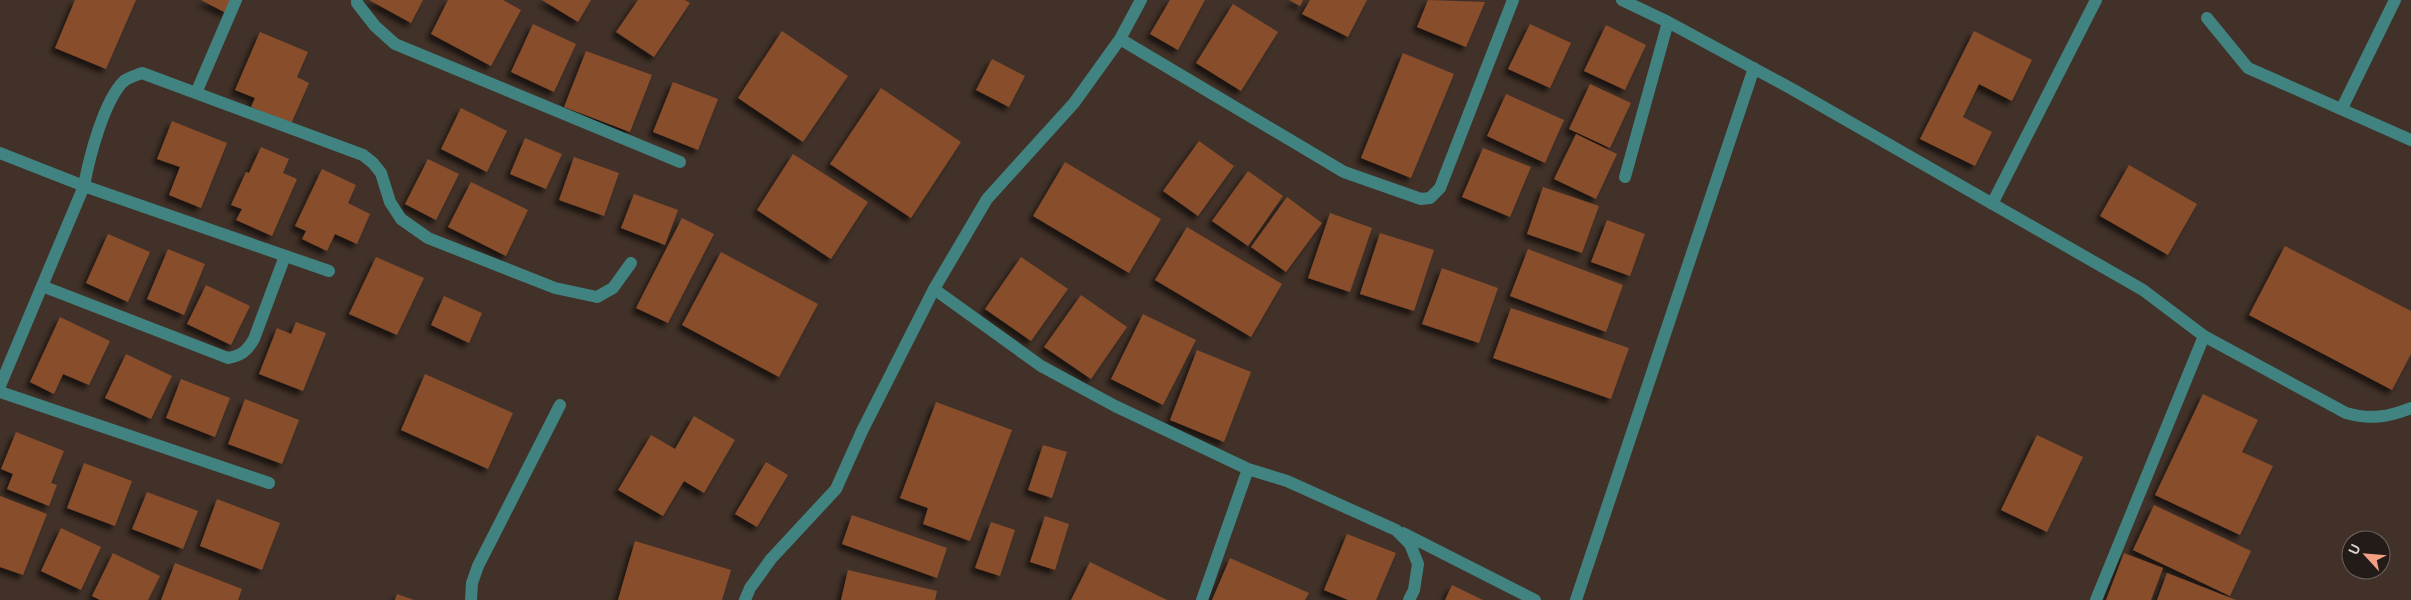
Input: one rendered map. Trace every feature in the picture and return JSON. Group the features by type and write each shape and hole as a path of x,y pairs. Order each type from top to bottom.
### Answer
{"street":[{"path":"196,93 236,0"},
{"path":"357,0 357,3 375,26 395,44 680,162"},
{"path":"745,600 750,588 771,559 836,489 862,431 934,289 987,199 1074,103 1120,38 1141,0"},
{"path":"1120,38 1344,172 1421,199 1430,198 1440,188 1513,0"},
{"path":"1622,0 1668,22 1754,68 2143,290 2204,336 2346,413 2377,418 2393,415 2411,408"},
{"path":"1992,204 2096,0"},
{"path":"2342,108 2395,0"},
{"path":"2207,18 2248,68 2411,140"},
{"path":"1625,177 1668,22"},
{"path":"1576,600 1754,68"},
{"path":"0,386 84,186 89,159 113,97 125,80 142,73 363,155 373,163 381,174 390,202 401,219 428,238 555,288 596,297 613,288 631,263"},
{"path":"0,153 84,186 329,271"},
{"path":"42,286 228,358 238,357 247,350 254,339 285,256"},
{"path":"934,289 1041,366 1115,406 1248,469 1287,481 1396,530 1535,600"},
{"path":"2096,600 2204,336"},
{"path":"0,392 269,484"},
{"path":"471,600 472,583 478,566 560,405"},
{"path":"1202,600 1248,469"},
{"path":"1396,530 1410,544 1418,564 1414,590 1409,600"}],"building":[{"path":"75,0 136,0 106,69 55,48"},
{"path":"201,0 233,0 226,13"},
{"path":"369,0 423,0 411,23"},
{"path":"448,0 503,0 521,10 491,66 431,34"},
{"path":"542,0 591,0 578,22"},
{"path":"638,0 685,0 690,3 654,57 616,32"},
{"path":"1170,0 1205,0 1178,50 1150,34"},
{"path":"1289,0 1303,0 1300,6"},
{"path":"1310,0 1367,0 1348,37 1302,14"},
{"path":"1428,0 1485,2 1466,47 1417,27"},
{"path":"1233,4 1278,32 1241,91 1196,63"},
{"path":"533,24 576,44 554,92 511,72"},
{"path":"1530,24 1571,43 1550,88 1508,69"},
{"path":"1606,25 1646,45 1625,90 1584,71"},
{"path":"782,31 848,76 803,142 738,98"},
{"path":"1974,31 2032,60 2012,101 1979,84 1963,117 1992,132 1975,166 1920,139"},
{"path":"260,32 308,52 297,77 309,83 291,124 251,107 255,98 235,90"},
{"path":"586,51 652,75 630,132 564,107"},
{"path":"1403,53 1454,74 1411,178 1361,158"},
{"path":"992,59 1025,76 1009,107 976,90"},
{"path":"673,82 718,99 698,150 653,132"},
{"path":"1590,84 1631,103 1610,148 1569,129"},
{"path":"881,88 961,142 911,218 830,164"},
{"path":"1506,94 1564,120 1545,163 1487,136"},
{"path":"461,108 507,131 487,172 441,149"},
{"path":"172,121 227,143 201,208 169,195 180,167 157,159"},
{"path":"1576,134 1617,154 1596,199 1554,179"},
{"path":"525,138 562,154 546,189 510,174"},
{"path":"1199,141 1234,166 1198,216 1163,191"},
{"path":"261,147 289,159 283,173 297,179 272,236 236,220 242,209 231,205 246,172 249,173"},
{"path":"1483,148 1531,167 1510,217 1462,197"},
{"path":"793,154 868,202 831,259 757,210"},
{"path":"574,157 619,173 604,216 559,200"},
{"path":"428,159 459,174 436,220 405,204"},
{"path":"1065,162 1161,219 1129,273 1033,216"},
{"path":"2129,165 2197,204 2168,255 2100,216"},
{"path":"322,169 356,185 348,203 370,214 357,244 335,234 327,251 302,239 306,231 295,226"},
{"path":"1248,171 1283,196 1248,246 1212,221"},
{"path":"471,182 528,210 506,256 448,227"},
{"path":"1543,187 1599,206 1582,253 1527,234"},
{"path":"634,194 678,210 665,245 621,228"},
{"path":"1287,197 1322,223 1286,272 1251,247"},
{"path":"1330,213 1372,228 1350,292 1308,278"},
{"path":"682,218 714,234 668,323 636,308"},
{"path":"1607,220 1645,234 1630,276 1591,262"},
{"path":"1187,227 1282,284 1251,337 1155,280"},
{"path":"1380,233 1434,250 1414,311 1360,294"},
{"path":"108,234 150,252 128,302 86,283"},
{"path":"2285,246 2411,311 2411,354 2392,390 2249,315"},
{"path":"168,249 205,264 184,315 147,299"},
{"path":"1528,249 1623,285 1606,332 1510,296"},
{"path":"721,252 818,304 779,377 682,325"},
{"path":"376,257 424,278 397,335 349,314"},
{"path":"1021,257 1068,289 1031,341 985,309"},
{"path":"1442,268 1498,288 1479,343 1422,324"},
{"path":"206,285 250,306 231,345 187,324"},
{"path":"1081,295 1127,327 1091,379 1044,347"},
{"path":"444,296 482,313 469,343 431,325"},
{"path":"1511,308 1629,348 1611,399 1493,358"},
{"path":"1143,314 1196,340 1163,405 1111,379"},
{"path":"60,317 110,341 89,385 63,374 54,394 30,382"},
{"path":"296,322 326,333 303,391 259,374 277,328 291,334"},
{"path":"1197,350 1251,372 1224,442 1170,420"},
{"path":"126,354 172,376 151,419 105,398"},
{"path":"425,374 513,413 488,469 401,430"},
{"path":"181,379 230,398 215,437 166,418"},
{"path":"2203,394 2258,420 2242,452 2273,466 2240,535 2155,495"},
{"path":"245,399 299,420 282,464 228,444"},
{"path":"936,402 1012,430 970,541 923,524 928,508 900,498"},
{"path":"694,416 735,440 704,493 684,481 663,516 618,490 651,435 675,449"},
{"path":"16,432 64,451 51,483 57,485 49,506 7,489 13,474 1,469"},
{"path":"2037,435 2083,457 2047,532 2001,510"},
{"path":"1043,445 1067,452 1052,498 1028,490"},
{"path":"766,462 788,475 757,527 735,514"},
{"path":"84,463 132,481 115,526 67,508"},
{"path":"147,492 198,511 183,549 132,529"},
{"path":"0,496 47,514 23,575 0,567"},
{"path":"217,499 280,523 262,570 200,546"},
{"path":"2154,505 2251,551 2230,596 2133,550"},
{"path":"852,515 947,548 937,578 842,544"},
{"path":"1045,516 1069,524 1055,570 1030,562"},
{"path":"991,522 1015,530 1000,576 975,568"},
{"path":"61,528 101,547 81,590 41,571"},
{"path":"1347,534 1396,553 1376,600 1348,600 1324,590"},
{"path":"635,541 731,570 722,600 618,600"},
{"path":"113,553 160,576 148,600 100,600 92,596"},
{"path":"2124,553 2163,568 2151,600 2106,600"},
{"path":"1230,558 1309,593 1305,600 1212,600"},
{"path":"1090,562 1167,600 1071,600"},
{"path":"175,563 242,589 238,600 161,600"},
{"path":"848,570 937,591 935,600 841,600"},
{"path":"2167,573 2236,600 2157,600"},
{"path":"1452,585 1483,600 1445,600"},
{"path":"397,594 414,600 395,600"}]}
